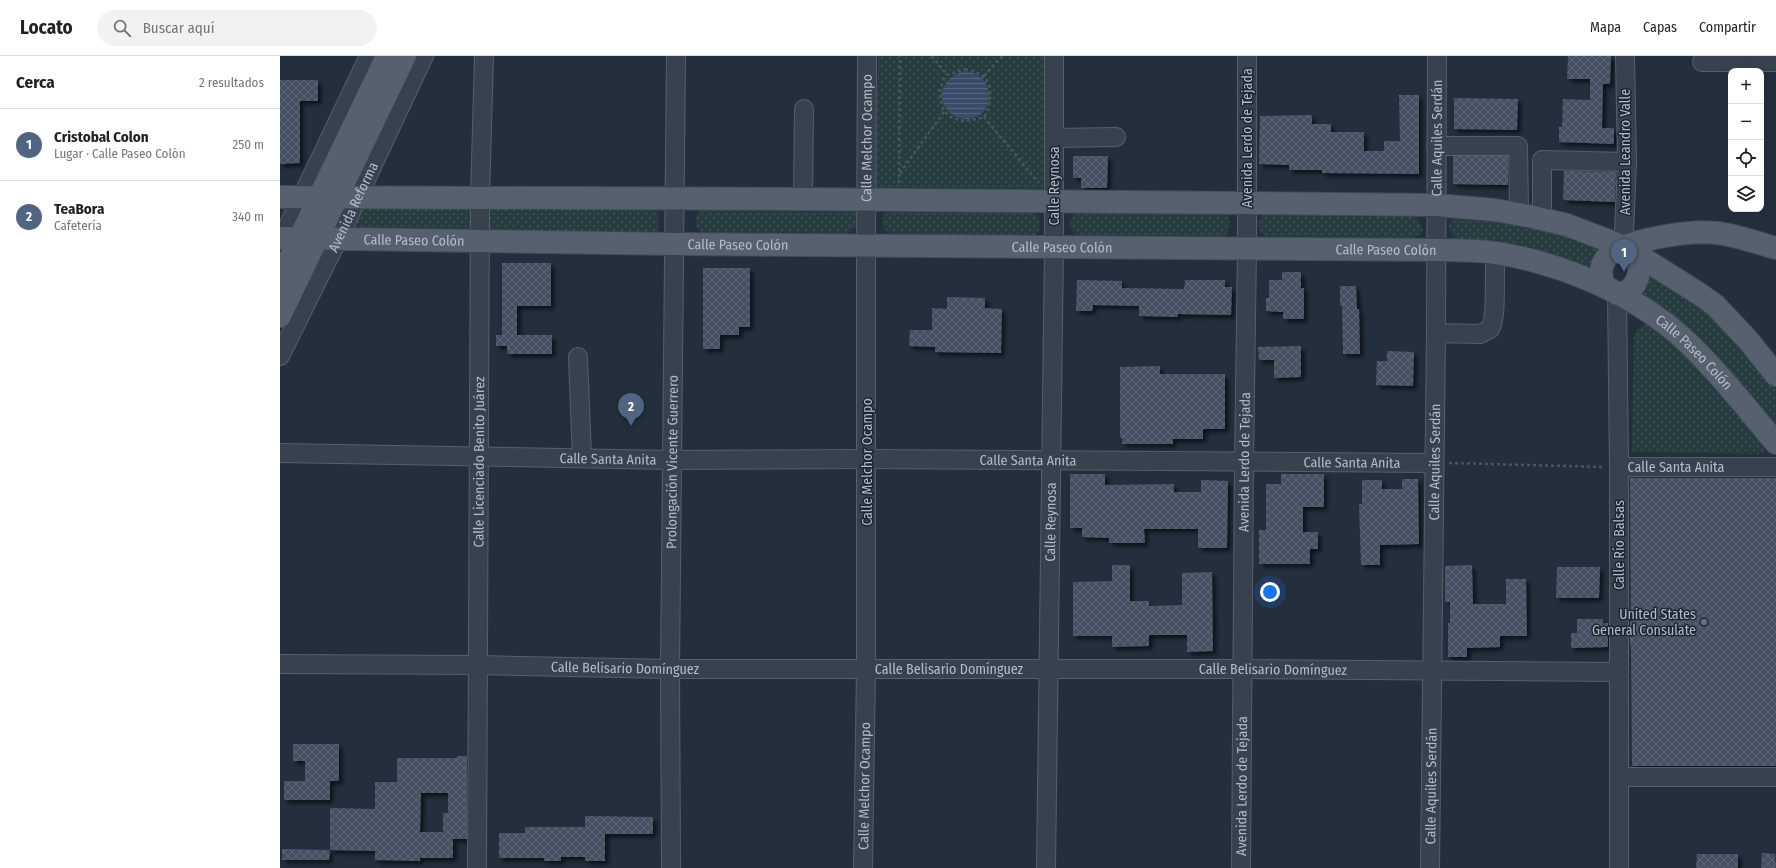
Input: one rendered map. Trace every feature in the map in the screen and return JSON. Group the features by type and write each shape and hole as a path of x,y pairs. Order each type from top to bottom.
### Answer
{"main road":[{"name":"Avenida Reforma","path":"280,278 387,56"},
{"name":"Avenida Reforma","path":"319,198 405,56"},
{"path":"319,198 867,200 1049,195 1248,203 1437,205 1495,210 1542,219 1567,226 1632,252 1693,289 1715,305 1748,340 1776,375"},
{"path":"1632,252 1640,265 1637,281 1628,291 1611,290 1602,277 1602,264 1612,254 1632,252 1661,236 1701,232 1718,233 1776,248"},
{"name":"Avenida Reforma","path":"280,316 300,239"},
{"name":"Calle Paseo Colón","path":"300,239 674,244 866,244 1436,250 1496,253 1531,260 1572,274 1611,290 1653,315 1686,340 1776,443"}],"street":[{"name":"Avenida Reforma","path":"280,356 300,239 319,198 369,56"},
{"name":"Avenida Reforma","path":"319,198 424,56"},
{"name":"Calle Licenciado Benito Juárez","path":"477,868 480,198 484,56"},
{"name":"Prolongación Vicente Guerrero","path":"671,868 670,669 676,56"},
{"name":"Calle Melchor Ocampo","path":"863,868 866,669 867,56"},
{"name":"Calle Reynosa","path":"1046,868 1054,246 1049,195 1054,138 1054,56"},
{"name":"Avenida Lerdo de Tejada","path":"1241,868 1244,462 1248,203 1247,56"},
{"name":"Calle Aquiles Serdán","path":"1430,868 1436,333 1437,56"},
{"name":"Avenida Leandro Valle","path":"1625,56 1627,162 1624,232 1632,252"},
{"path":"1702,62 1776,62"},
{"path":"804,109 804,199"},
{"path":"1054,138 1116,137"},
{"path":"1436,146 1518,146 1519,214"},
{"path":"1542,219 1542,160 1627,162"},
{"path":"1436,333 1480,334 1490,329 1494,319 1494,266 1496,253"},
{"name":"Calle Río Balsas","path":"1611,290 1619,467 1619,868"},
{"path":"578,357 582,458"},
{"name":"Calle Santa Anita","path":"280,453 673,460 867,459 1434,463"},
{"name":"Calle Santa Anita","path":"1619,467 1776,467"},
{"name":"Calle Belisario Domínguez","path":"280,664 477,665 670,669 1242,669 1619,672"},
{"path":"1619,777 1776,777"}],"path":[{"path":"899,185 900,56"},
{"path":"932,56 947,75"},
{"path":"984,76 1002,56"},
{"path":"965,69 974,71 984,76 988,83 990,104 984,117 967,121 950,118 944,112 940,98 940,88 947,75 965,69"},
{"path":"899,174 944,112"},
{"path":"984,117 1049,195"},
{"name":"Calle Santa Anita","path":"1434,463 1619,467"}],"green space":[{"path":"878,56 1045,56 1044,193 875,190"},
{"path":"363,205 658,210 658,237 349,238"},
{"path":"855,208 859,211 858,226 844,235 705,234 697,229 696,221 701,209"},
{"path":"894,209 1031,210 1038,215 1040,229 1035,235 1029,238 894,236 885,230 882,222 885,214"},
{"path":"1226,210 1230,219 1229,229 1226,235 1218,238 1079,238 1070,228 1070,221 1078,211"},
{"path":"1268,212 1413,214 1423,229 1420,234 1410,240 1269,239 1260,232 1258,223 1261,216"},
{"path":"1460,215 1517,220 1609,250 1595,270 1459,240 1452,234 1449,227 1452,220"},
{"path":"1656,268 1683,283 1776,375 1776,442 1640,295"},
{"path":"1649,322 1688,357 1765,446 1764,454 1632,452 1634,338 1636,330"}],"water":[{"path":"965,71 974,73 985,82 989,97 988,104 984,111 978,116 971,118 959,118 951,114 946,108 942,96 945,85 949,80 953,76"}],"building":[{"path":"1568,56 1611,56 1610,84 1603,84 1602,128 1614,128 1614,144 1559,142 1559,127 1562,127 1563,99 1590,100 1590,79 1567,79"},
{"path":"280,80 318,80 318,101 300,101 300,163 280,164"},
{"path":"1399,95 1419,95 1419,174 1322,173 1322,170 1289,170 1289,165 1259,164 1260,116 1312,115 1312,124 1331,124 1331,132 1364,132 1364,151 1384,151 1384,141 1400,141"},
{"path":"1454,98 1518,99 1517,130 1454,129"},
{"path":"1073,156 1108,156 1107,188 1081,188 1081,178 1073,178"},
{"path":"1453,156 1508,156 1508,185 1453,184"},
{"path":"1564,171 1616,172 1615,202 1563,200"},
{"path":"502,263 551,263 551,306 517,306 517,335 552,335 552,354 507,354 507,346 496,346 496,335 502,335"},
{"path":"703,268 750,268 750,327 739,327 739,335 720,335 720,349 703,349"},
{"path":"1282,272 1301,272 1301,288 1304,288 1304,319 1283,319 1283,312 1266,311 1266,298 1269,298 1269,280 1282,280"},
{"path":"1077,280 1122,281 1122,288 1184,289 1185,280 1225,280 1225,287 1232,287 1231,315 1178,314 1178,317 1139,316 1139,306 1093,305 1092,311 1076,311"},
{"path":"1340,286 1356,286 1357,309 1359,309 1360,354 1343,354"},
{"path":"947,297 985,298 985,308 1002,309 1001,353 935,352 935,347 909,346 910,330 932,330 932,308 947,309"},
{"path":"1301,346 1301,377 1274,378 1274,360 1259,360 1258,347"},
{"path":"1387,351 1414,352 1413,386 1376,385 1377,361 1387,361"},
{"path":"1160,366 1160,374 1225,374 1225,429 1203,429 1203,439 1173,439 1173,444 1122,444 1122,438 1120,438 1120,367"},
{"path":"1070,474 1105,474 1105,485 1174,484 1174,492 1201,492 1201,480 1228,481 1227,548 1198,548 1198,529 1144,529 1145,543 1109,543 1109,538 1082,537 1082,528 1070,528"},
{"path":"1281,474 1324,474 1324,507 1303,507 1303,532 1318,532 1318,549 1310,549 1310,564 1259,564 1259,530 1266,530 1266,484 1281,484"},
{"name":"United States General Consulate","path":"1630,478 1776,478 1776,766 1632,766"},
{"path":"1402,479 1418,479 1419,544 1380,545 1380,565 1361,565 1359,504 1362,504 1362,480 1382,480 1382,489 1402,489"},
{"path":"1112,565 1130,565 1130,601 1149,601 1149,606 1182,605 1182,573 1212,572 1213,651 1187,652 1187,635 1149,635 1149,646 1112,647 1112,636 1073,636 1073,582 1112,581"},
{"path":"1472,565 1473,604 1506,604 1506,579 1526,579 1527,636 1500,636 1500,647 1467,648 1467,657 1448,657 1448,623 1450,623 1450,602 1445,602 1445,566"},
{"path":"1557,567 1600,567 1599,598 1556,598"},
{"path":"1577,619 1603,619 1603,623 1608,623 1608,647 1571,648 1571,633 1577,633"},
{"path":"293,744 339,744 339,781 330,781 330,800 284,800 284,781 305,781 305,761 293,761"},
{"path":"457,756 467,756 467,839 453,839 453,858 420,858 420,861 375,860 375,851 330,850 330,808 375,809 375,782 397,782 397,758 457,758","holes":["421,793 448,793 448,813 443,813 443,832 420,832"]},
{"path":"585,816 653,817 653,834 605,834 605,861 585,861 585,857 561,857 561,861 544,861 544,858 499,858 499,833 525,833 525,827 585,827"},
{"path":"282,849 330,850 329,860 282,860"},
{"path":"1762,853 1775,854 1776,868 1761,868"},
{"path":"1697,854 1738,854 1738,868 1696,868"}],"place":[{"name":"Cristobal Colon","path":"1624,272"},
{"name":"TeaBora","path":"631,426"},
{"name":"United States General Consulate","path":"1704,622"}]}
